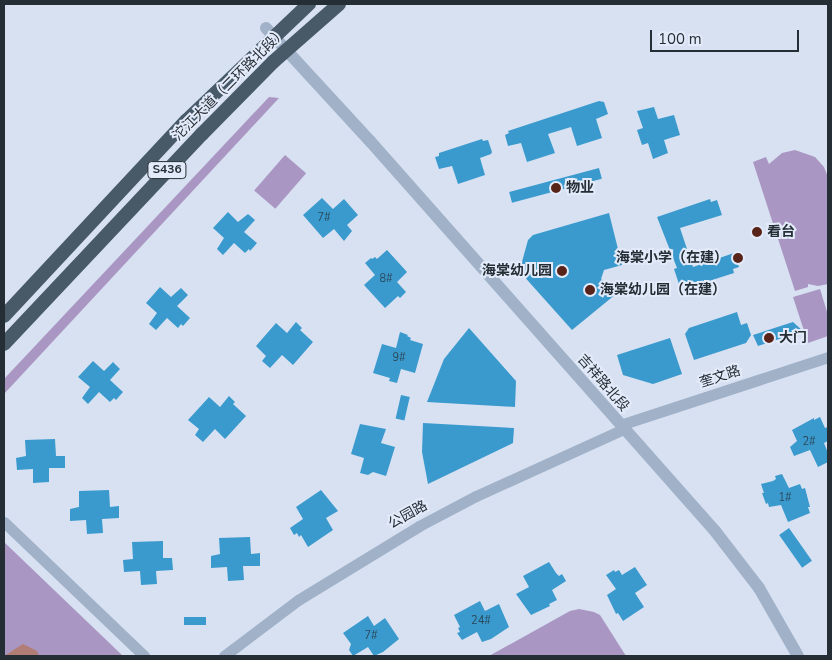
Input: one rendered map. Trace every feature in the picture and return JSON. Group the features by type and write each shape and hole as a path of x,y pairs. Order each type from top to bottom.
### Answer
{"highway":[{"name":"沱江大道（二环路北段）","path":"4,316 270,32 310,4"},
{"name":"沱江大道（二环路北段）","path":"4,344 202,134 286,50 339,4"}],"street":[{"name":"吉祥路北段","path":"270,32 370,141 742,564 759,588 798,656"},
{"name":"奎文路","path":"622,427 828,358"},
{"name":"公园路","path":"224,656 298,600 419,526 476,496 622,427"},
{"path":"4,522 144,656"}],"shaded area":[{"path":"269,97 279,98 4,394 4,379"},
{"path":"795,150 815,157 824,167 828,177 828,284 818,286 808,284 808,287 795,291 753,162 766,157 769,164 782,153"},
{"path":"285,155 306,173 275,209 254,190"},
{"path":"820,289 828,315 828,336 808,343 793,297"},
{"path":"4,542 123,656 4,656"},
{"path":"579,609 600,615 626,656 489,656 570,611"},
{"path":"23,644 37,651 39,656 4,656"}],"building":[{"path":"599,101 604,102 608,114 596,119 602,138 577,146 571,127 548,134 555,153 527,162 521,143 508,146 505,135 509,133 508,131"},
{"path":"654,107 658,119 674,115 680,135 664,140 668,153 653,159 648,143 642,145 637,130 643,128 637,111"},
{"path":"482,139 483,141 488,140 492,152 480,158 485,175 458,184 452,166 439,169 435,157 439,156 439,153"},
{"name":"物业","path":"599,168 602,179 512,203 509,192"},
{"path":"322,198 333,209 344,199 358,215 347,225 352,231 344,241 334,229 323,238 303,215"},
{"path":"710,199 711,202 717,200 722,215 680,228 693,267 734,253 739,267 733,269 734,273 681,290 674,269 677,268 657,217"},
{"path":"228,212 238,222 248,214 255,220 244,232 257,243 250,251 249,249 245,253 234,243 223,255 217,249 224,238 213,228"},
{"name":"海棠幼儿园","path":"609,213 622,265 604,270 601,279 616,294 572,330 521,273 520,269 528,240 533,235"},
{"path":"387,250 407,272 397,282 406,292 400,298 398,296 385,308 364,285 375,275 365,263 371,258 375,257 377,259"},
{"path":"160,287 171,297 181,288 188,295 177,306 190,318 183,326 181,324 178,328 167,318 156,330 149,324 157,313 146,303"},
{"path":"737,312 741,325 747,323 751,335 746,343 694,360 685,334 689,328"},
{"path":"296,322 302,328 300,330 313,342 293,365 282,355 270,368 262,361 266,356 256,346 276,323 287,333"},
{"name":"大门","path":"793,322 803,331 758,346 753,335"},
{"path":"469,328 516,381 515,407 427,402 444,359"},
{"path":"400,332 408,335 411,338 410,340 423,344 415,373 401,369 397,383 389,381 390,378 373,373 382,344 396,348"},
{"path":"670,338 682,374 653,384 623,375 617,355"},
{"path":"93,361 104,371 113,362 120,369 110,380 123,392 116,400 114,398 110,402 99,392 88,404 82,398 90,387 78,377"},
{"path":"401,395 410,397 404,420 396,418"},
{"path":"229,396 235,402 233,404 246,416 225,439 215,429 203,442 195,435 199,429 188,420 209,397 220,407"},
{"path":"820,417 825,428 828,427 828,441 824,443 828,453 828,462 818,467 810,450 794,456 790,447 797,441 792,430 814,418 814,420"},
{"path":"423,423 514,428 513,443 428,484 422,452"},
{"path":"360,424 386,429 381,443 395,447 386,476 373,472 368,475 360,473 364,458 351,454"},
{"path":"55,439 56,456 65,456 65,468 49,468 49,482 33,483 33,469 17,470 16,458 26,456 25,440"},
{"path":"782,474 789,488 800,484 802,489 805,488 810,507 808,507 810,513 788,522 781,505 769,507 762,493 764,493 761,484 773,481 776,479 775,476"},
{"path":"109,490 110,507 119,506 119,518 102,519 103,533 87,534 86,520 70,521 70,509 79,507 79,491"},
{"path":"321,490 338,511 326,518 333,530 308,547 301,535 299,537 297,533 294,535 290,528 303,519 296,507"},
{"path":"789,528 812,561 802,568 779,535"},
{"path":"250,537 251,554 260,553 260,566 243,566 244,580 228,581 227,567 211,568 211,556 220,554 219,538"},
{"path":"163,541 163,558 172,558 173,570 156,571 157,584 141,585 140,571 124,572 123,560 133,559 132,542"},
{"path":"549,562 556,573 559,576 562,574 566,581 552,590 557,600 549,604 550,606 531,615 516,594 529,587 523,576"},
{"path":"635,567 647,585 635,593 644,607 623,621 618,613 616,614 607,595 616,589 606,575 614,570 615,572 619,570 622,575"},
{"path":"480,601 485,611 499,604 509,627 491,639 482,642 477,632 462,640 457,633 460,632 458,628 460,627 454,615"},
{"path":"368,616 374,626 385,618 399,639 383,652 374,656 368,647 353,656 349,650 351,644 343,633"},
{"path":"184,617 206,617 206,625 184,625"}],"place":[{"name":"物业","path":"556,188"},
{"name":"看台","path":"757,232"},
{"name":"海棠小学（在建）","path":"738,258"},
{"name":"海棠幼儿园","path":"562,271"},
{"name":"海棠幼儿园（在建）","path":"590,290"},
{"name":"大门","path":"769,338"}]}
